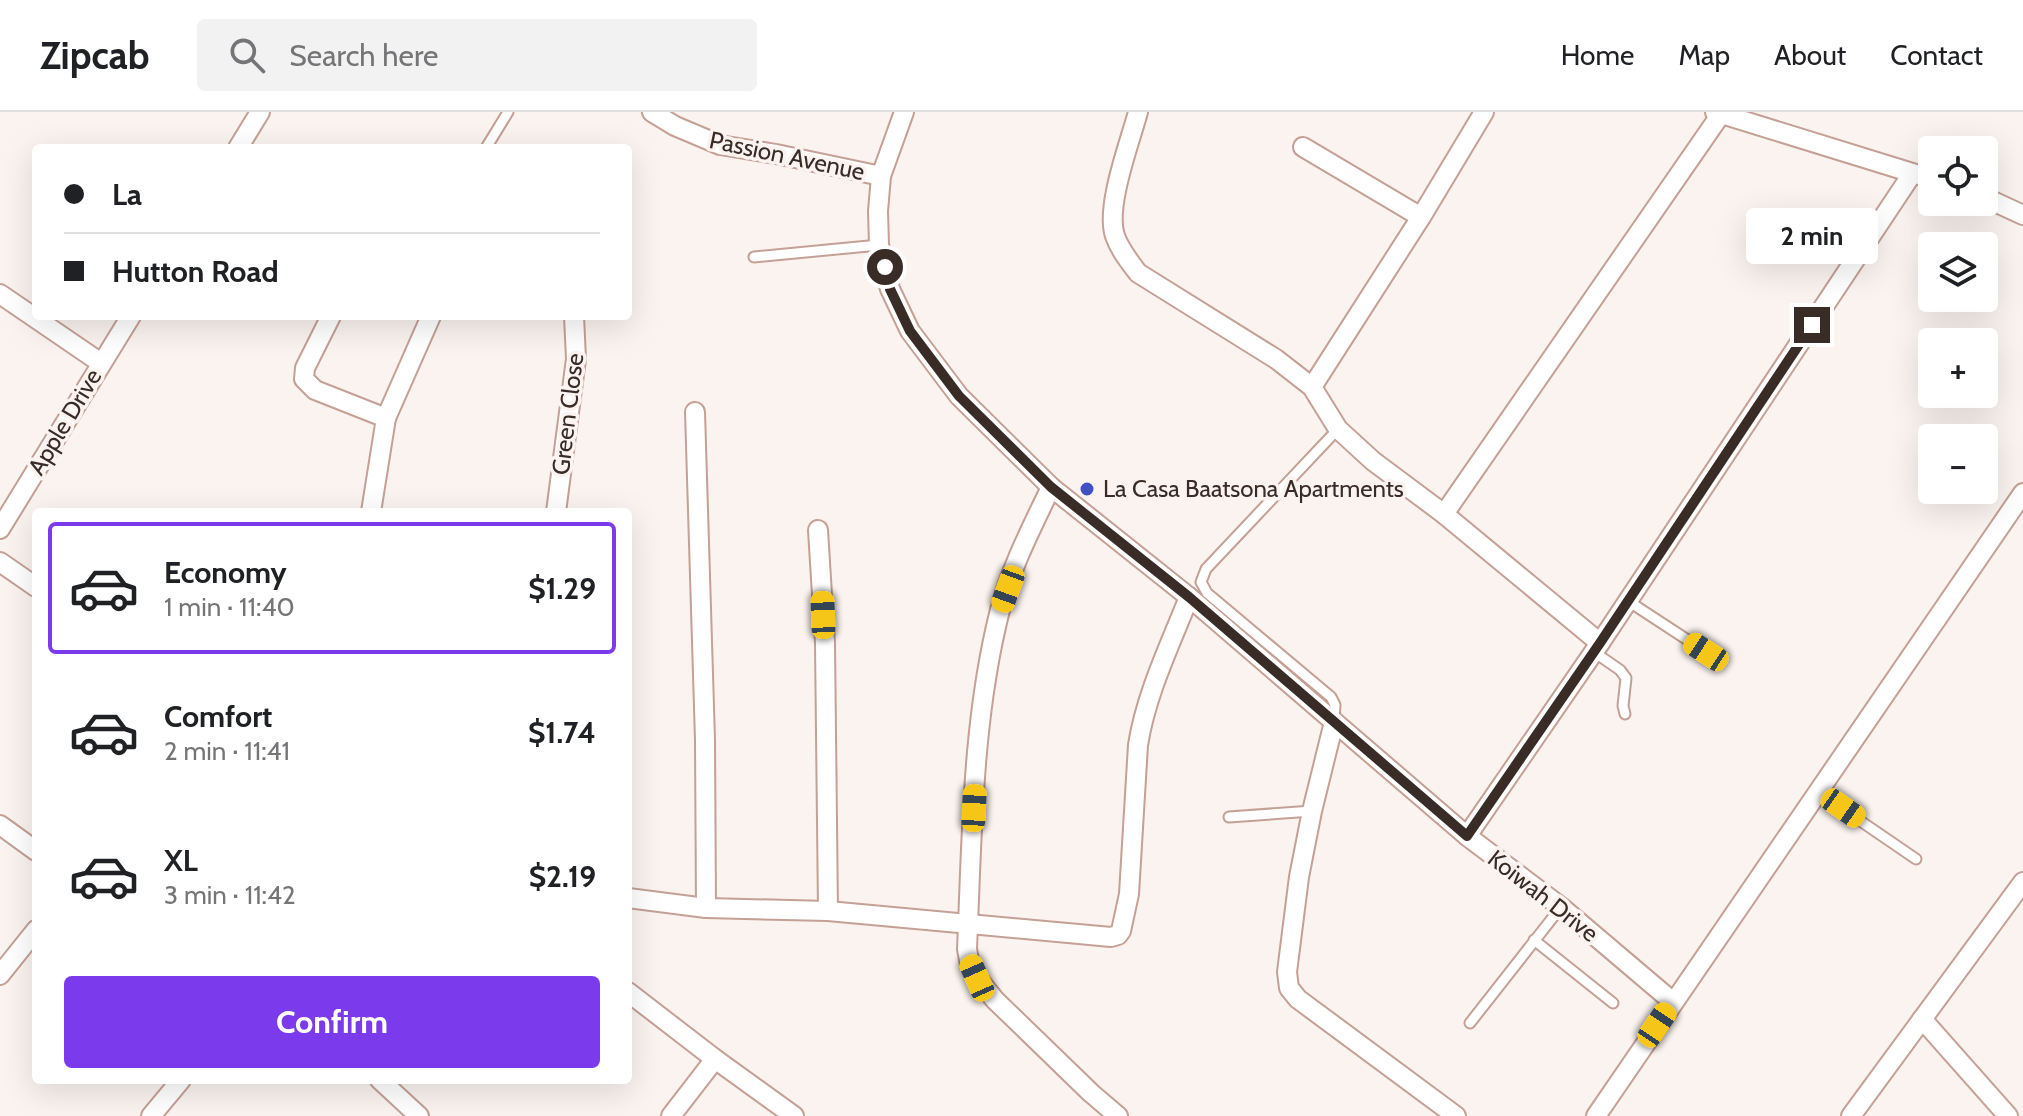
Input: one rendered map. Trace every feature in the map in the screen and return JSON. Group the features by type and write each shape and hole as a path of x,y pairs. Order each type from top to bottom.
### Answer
{"street":[{"path":"240,144 260,112"},
{"name":"Passion Avenue","path":"652,112 679,119 720,145 881,176"},
{"name":"Koiwah Drive","path":"904,112 881,176 879,245 890,289 910,331 959,396 1051,487 1189,597 1275,660 1334,722 1467,836 1561,907 1673,1002"},
{"path":"1138,112 1114,198 1112,223 1123,253 1138,273 1276,359 1312,387 1338,429 1373,461 1444,514 1597,647"},
{"path":"1312,387 1484,112"},
{"path":"1444,514 1718,113 1918,176"},
{"path":"1303,147 1421,217"},
{"path":"1467,836 1628,601 1912,174"},
{"path":"1998,203 2023,215"},
{"path":"0,294 32,316"},
{"path":"38,320 101,363"},
{"name":"Apple Drive","path":"0,529 128,320"},
{"path":"329,320 305,368 304,379 315,390 386,418"},
{"path":"372,508 386,418 429,320"},
{"name":"Green Close","path":"557,508 576,359 574,320"},
{"path":"695,412 705,740 706,908"},
{"path":"1051,487 1022,549 1001,609 985,691 975,779 967,949 977,978 995,1000 1118,1116"},
{"path":"1596,1116 2023,493"},
{"path":"2006,519 2023,530"},
{"path":"818,530 825,643 828,911"},
{"path":"0,562 32,584"},
{"path":"632,899 706,908 828,911 1111,937 1118,935 1129,894 1142,723 1189,597"},
{"path":"1334,722 1312,811 1296,904 1287,972 1289,988 1298,999 1456,1116"},
{"path":"0,825 32,848"},
{"path":"1851,1116 2023,882"},
{"path":"0,975 32,935"},
{"path":"632,995 794,1116"},
{"path":"1922,1019 2008,1116"},
{"path":"671,1116 715,1059"},
{"path":"151,1116 178,1084"},
{"path":"384,1084 419,1116"}],"lane":[{"path":"488,144 508,112"},
{"path":"754,257 879,245"},
{"path":"1275,660 1207,593 1201,582 1206,569 1338,429"},
{"path":"1628,601 1706,652"},
{"path":"1597,647 1626,678 1625,714"},
{"path":"1818,792 1916,859"},
{"path":"1229,817 1312,811"},
{"path":"1470,1023 1561,907"},
{"path":"1534,940 1613,1003"}],"place":[{"name":"La Casa Baatsona Apartments","path":"1087,489"}],"route":[{"path":"885,267 890,289 910,331 959,396 1051,487 1189,597 1467,836 1812,325"}]}
